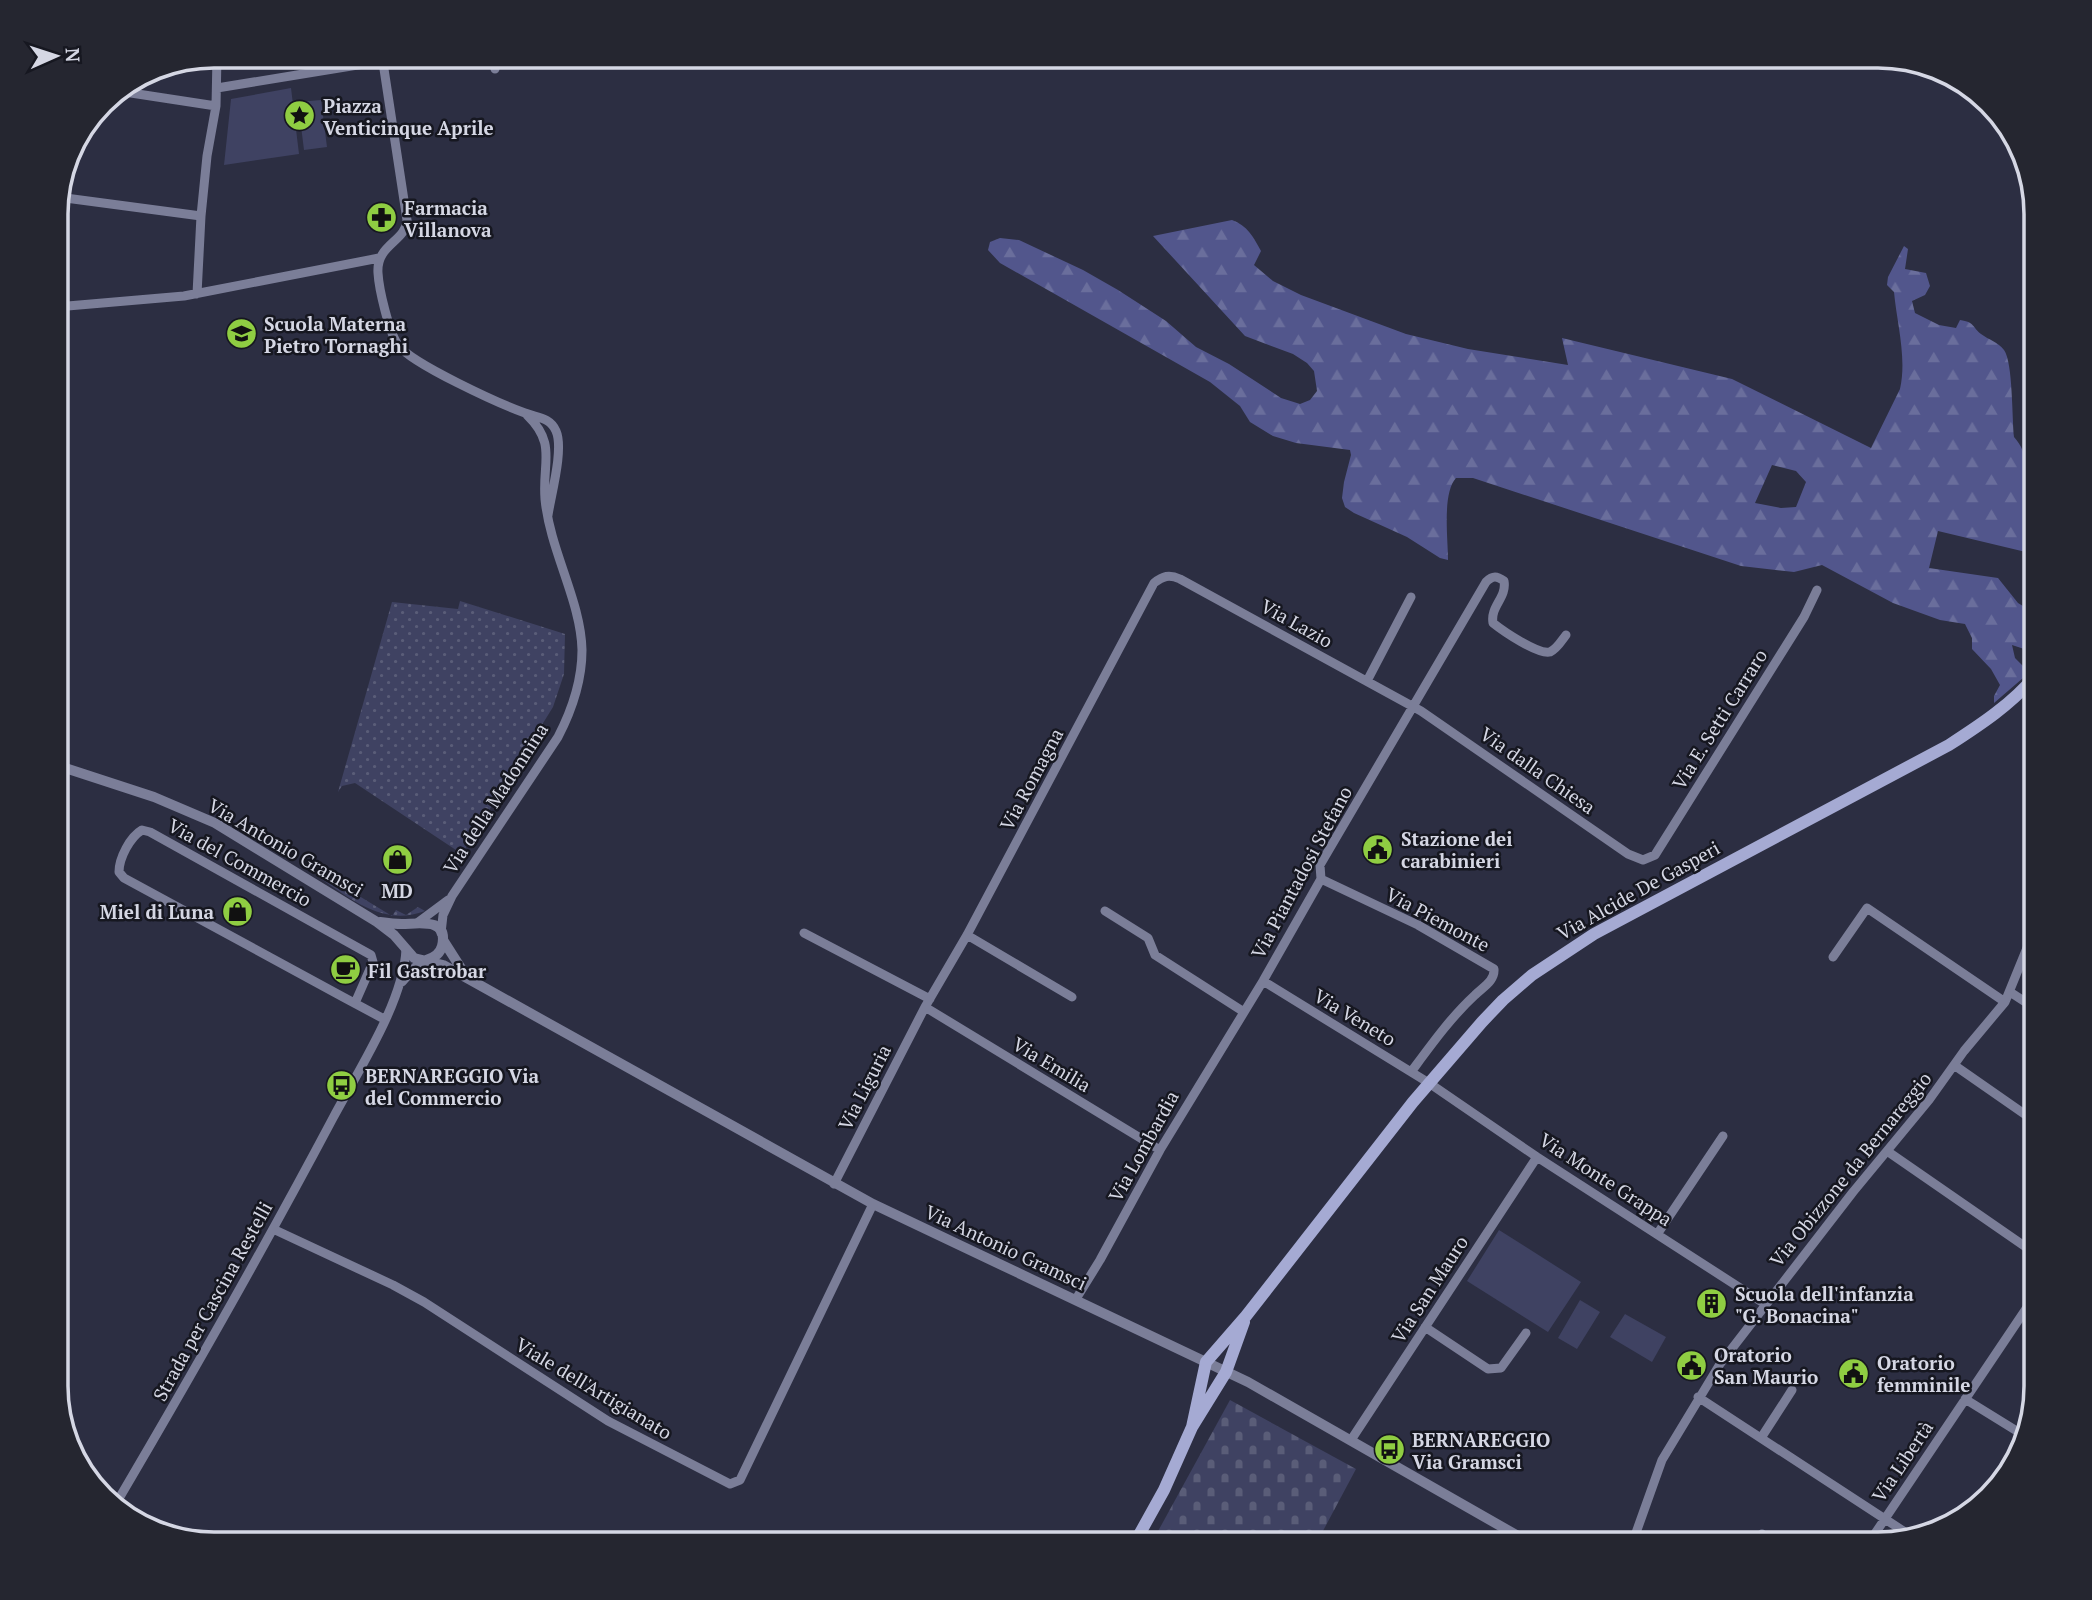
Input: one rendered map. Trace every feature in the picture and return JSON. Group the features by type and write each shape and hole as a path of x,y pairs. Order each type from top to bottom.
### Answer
{"main road":[{"name":"Via Alcide De Gasperi","path":"1206,1362 1246,1316 1429,1083 1482,1022 1532,975 1594,933 1949,745 1987,720 2024,689"},
{"name":"Via Alcide De Gasperi","path":"1192,1427 1226,1371 1246,1316"},
{"path":"1141,1532 1164,1490 1192,1427 1206,1362"}],"street":[{"path":"197,294 201,216 207,156 216,106 217,68"},
{"path":"217,88 331,68"},
{"path":"69,306 197,294 379,258 407,224 383,68"},
{"path":"133,93 216,106"},
{"path":"70,199 201,216"},
{"name":"Via della Madonnina","path":"379,258 378,278 393,332 400,347 421,363 526,414 546,420 553,426 558,436 558,448 548,515 550,533 580,631 582,658 578,687 558,737 452,896 443,915 442,937"},
{"name":"Via Lazio","path":"1163,576 1172,575 1180,579 1413,707"},
{"name":"Via Romagna","path":"928,1003 967,935 1149,592 1154,583 1163,576"},
{"name":"Via Piantadosi Stefano","path":"1263,981 1321,879 1320,864 1486,582 1491,577 1497,577 1504,582 1505,589 1492,611 1493,623 1541,652 1556,648 1566,635"},
{"name":"Via E. Setti Carraro","path":"1643,860 1655,855 1804,617 1817,590"},
{"path":"1367,681 1410,597"},
{"name":"Via dalla Chiesa","path":"1413,707 1628,854 1643,860"},
{"name":"Via Antonio Gramsci","path":"69,769 154,797 215,822 377,922 406,949"},
{"name":"Via del Commercio","path":"355,1003 373,962 371,955 150,832 142,830 134,834 119,864 118,872 124,878 384,1019"},
{"name":"Via Piemonte","path":"1321,879 1418,925 1494,969 1495,975 1491,980 1440,1033 1411,1072"},
{"name":"Via della Madonnina","path":"417,923 452,896"},
{"path":"1833,957 1867,908 2005,1002"},
{"path":"1105,911 1148,938 1155,955 1244,1012"},
{"path":"377,922 431,923 442,937 439,953 418,964 401,983 384,1019"},
{"path":"401,983 406,949 404,942 407,932 417,923"},
{"path":"804,933 928,1003"},
{"path":"967,935 1072,997"},
{"name":"Via Antonio Gramsci","path":"442,937 467,978"},
{"path":"406,949 414,958 426,960"},
{"name":"Via Obizzone da Bernareggio","path":"1636,1532 1662,1460 1720,1364 2005,1002 2024,958"},
{"name":"Via Antonio Gramsci","path":"426,960 443,965 467,978 834,1184 1226,1371 1511,1532"},
{"name":"Via Veneto","path":"1263,981 1429,1083"},
{"name":"Via Lombardia","path":"1076,1299 1101,1260 1160,1150 1263,981"},
{"path":"2011,992 2024,1001"},
{"name":"Via Emilia","path":"928,1003 1160,1150"},
{"name":"Via Liguria","path":"834,1184 928,1003"},
{"name":"Strada per Cascina Restelli","path":"120,1497 205,1353 273,1230 384,1019"},
{"path":"1954,1065 2024,1114"},
{"name":"Via Monte Grappa","path":"1429,1083 1537,1157 1765,1304"},
{"path":"1658,1233 1723,1136"},
{"path":"1887,1151 2024,1246"},
{"name":"Via San Mauro","path":"1351,1440 1537,1157"},
{"name":"Viale dell'Artigianato","path":"273,1230 403,1290 608,1422 730,1484 740,1480 873,1204"},
{"name":"Via Libertà","path":"1875,1532 2024,1312"},
{"path":"1425,1327 1493,1370 1501,1368 1525,1333"},
{"path":"1761,1438 1792,1390"},
{"path":"1698,1397 1901,1529"},
{"path":"1965,1399 2016,1431"}],"green space":[{"path":"291,88 299,154 224,165 231,99"},
{"path":"321,100 327,147 304,150 298,102"},
{"path":"1232,220 1242,225 1253,237 1261,251 1254,265 1273,281 1301,295 1406,334 1468,349 1568,365 1562,338 1732,379 1871,448 1900,389 1902,377 1901,341 1894,292 1887,285 1888,277 1904,246 1908,249 1905,269 1926,273 1930,286 1925,295 1912,301 1915,313 1939,325 1956,328 1960,320 1968,322 1996,343 2007,356 2014,437 2021,446 2024,457 2024,552 1938,531 1929,568 1998,578 2024,607 2024,649 2012,645 2015,658 2024,667 2023,678 1994,703 1994,696 2000,685 1991,669 1972,649 1972,638 1965,624 1940,620 1893,603 1822,565 1794,572 1741,566 1473,478 1456,478 1452,485 1447,505 1448,560 1440,558 1407,537 1345,507 1342,498 1350,450 1296,443 1273,436 1250,422 1240,406 1210,382 1000,263 988,250 990,242 1000,238 1019,240 1083,270 1166,321 1196,347 1229,364 1281,398 1300,404 1310,400 1317,391 1314,371 1307,363 1293,354 1245,336 1153,236","holes":["1772,465 1796,471 1806,482 1796,507 1781,508 1755,503"]},
{"path":"460,601 565,634 564,674 553,707 462,854 355,783 342,786 338,792 392,602 458,609"},
{"path":"313,868 389,914 351,899 311,872"},
{"path":"418,907 425,911 409,915 406,915"},
{"path":"396,910 406,915 393,915"},
{"path":"1499,1230 1581,1282 1548,1332 1467,1281"},
{"path":"1580,1300 1600,1312 1577,1349 1558,1338"},
{"path":"1625,1314 1666,1337 1652,1362 1610,1337"},
{"path":"1230,1400 1356,1469 1322,1532 1158,1532"}],"place":[{"name":"Piazza Venticinque Aprile","path":"300,116"},
{"name":"Farmacia Villanova","path":"381,218"},
{"name":"Scuola Materna Pietro Tornaghi","path":"241,334"},
{"name":"Stazione dei carabinieri","path":"1378,849"},
{"name":"MD","path":"397,859"},
{"name":"Miel di Luna","path":"237,911"},
{"name":"Fil Gastrobar","path":"345,970"},
{"name":"BERNAREGGIO Via del Commercio","path":"342,1086"},
{"name":"Scuola dell'infanzia \"G. Bonacina\"","path":"1712,1304"},
{"name":"Oratorio San Maurio","path":"1691,1365"},
{"name":"Oratorio femminile","path":"1854,1373"},
{"name":"BERNAREGGIO Via Gramsci","path":"1389,1450"}]}
